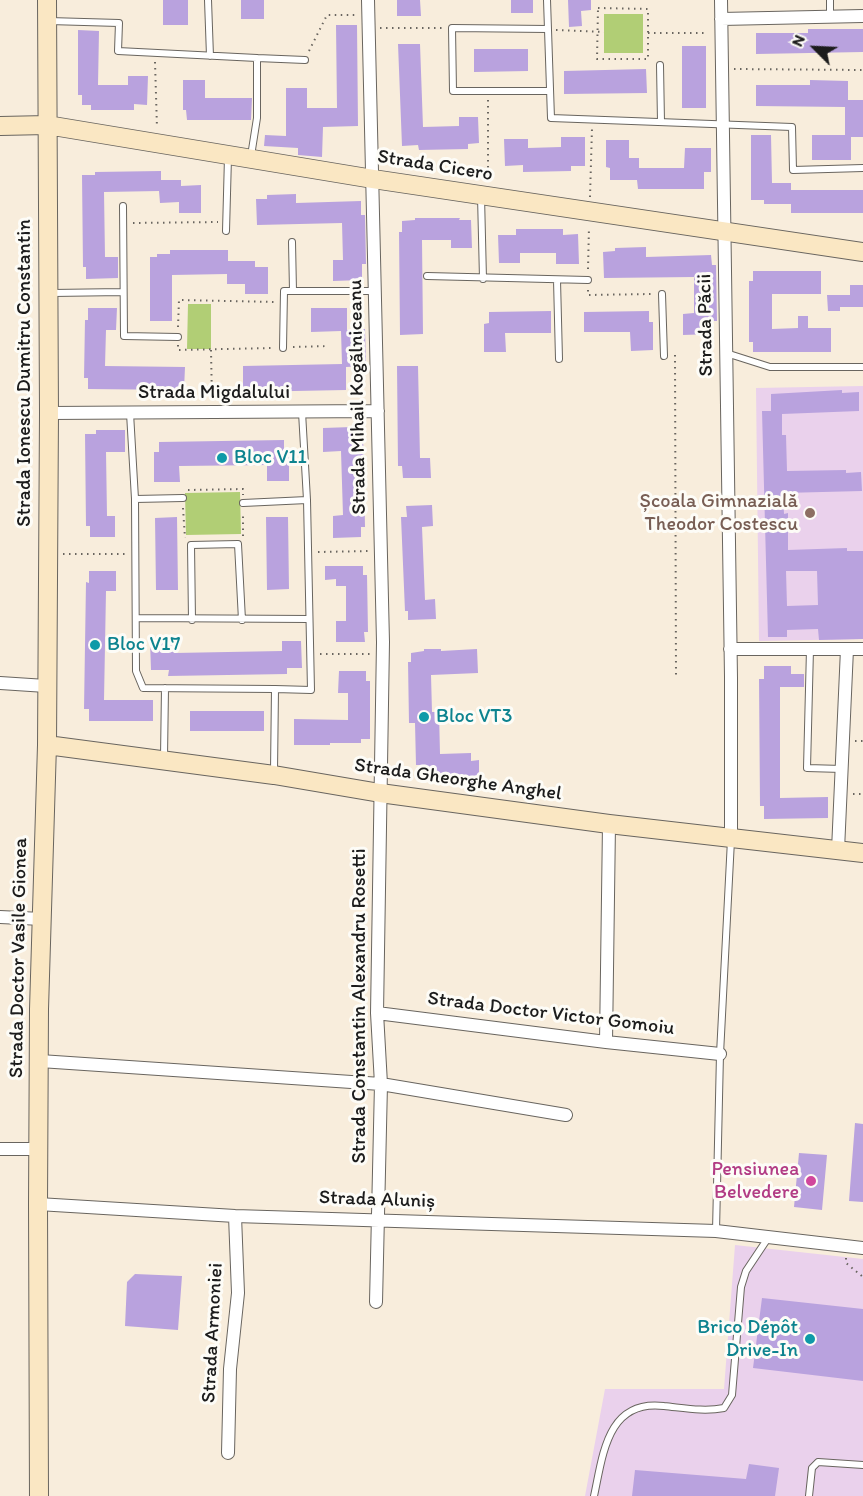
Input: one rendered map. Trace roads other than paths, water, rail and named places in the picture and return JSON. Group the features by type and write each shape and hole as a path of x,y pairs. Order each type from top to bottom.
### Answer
{"street":[{"name":"Strada Ionescu Dumitru Constantin","path":"47,0 49,413 47,745"},
{"name":"Strada Mihail Kogălniceanu","path":"368,0 383,654 380,793"},
{"name":"Strada Păcii","path":"721,0 731,840"},
{"path":"721,19 863,16"},
{"name":"Strada Cicero","path":"0,126 47,125 373,179 863,252"},
{"name":"Strada Migdalului","path":"49,413 378,411"},
{"path":"730,649 863,649"},
{"path":"838,850 847,649"},
{"path":"0,683 46,686"},
{"name":"Strada Gheorghe Anghel","path":"47,745 274,775 380,793 609,824 731,840 863,853"},
{"name":"Strada Doctor Vasile Gionea","path":"39,1496 38,1204 47,745"},
{"name":"Strada Constantin Alexandru Rosetti","path":"376,1302 381,1084 377,1013 380,793"},
{"path":"606,1042 609,824"},
{"path":"0,917 42,919"},
{"name":"Strada Doctor Victor Gomoiu","path":"377,1013 606,1042 720,1053"},
{"path":"40,1061 381,1084 566,1115"},
{"path":"0,1149 39,1149"},
{"name":"Strada Aluniș","path":"38,1204 235,1216 716,1231 863,1248"},
{"name":"Strada Armoniei","path":"228,1453 230,1369 238,1293 235,1216"}],"lane":[{"path":"208,0 210,56"},
{"path":"547,0 551,118 792,127 793,170 863,168"},
{"path":"830,0 830,17"},
{"path":"47,21 119,23 118,51 305,60"},
{"path":"548,29 452,28 453,91 550,91"},
{"path":"250,159 257,118 257,58"},
{"path":"660,64 661,122"},
{"path":"226,231 228,155"},
{"path":"483,279 485,196"},
{"path":"123,206 124,336 178,337"},
{"path":"292,242 293,291"},
{"path":"427,276 588,280"},
{"path":"557,280 559,358"},
{"path":"283,348 284,291 376,291"},
{"path":"48,293 123,292"},
{"path":"662,294 664,356"},
{"path":"726,353 770,368 863,366"},
{"path":"130,412 135,499 136,671 144,688 311,690 307,500 302,412"},
{"path":"135,499 183,498"},
{"path":"243,503 307,500"},
{"path":"192,620 191,545 238,544 242,620"},
{"path":"136,618 309,619"},
{"path":"810,649 807,768 842,769"},
{"path":"164,761 165,688"},
{"path":"274,775 275,689"},
{"path":"716,1231 720,1053 731,840"},
{"path":"594,1496 606,1442 617,1421 632,1409 656,1405 710,1411 724,1408 732,1395 741,1287 746,1271 770,1237"},
{"path":"809,1496 812,1468 818,1462 863,1465"}],"place":[{"name":"Bloc V11","path":"222,458"},
{"name":"Școala Gimnazială Theodor Costescu","path":"810,513"},
{"name":"Bloc V17","path":"95,645"},
{"name":"Bloc VT3","path":"424,717"},
{"name":"Pensiunea Belvedere","path":"811,1181"},
{"name":"Brico Dépôt Drive-In","path":"810,1339"}]}
